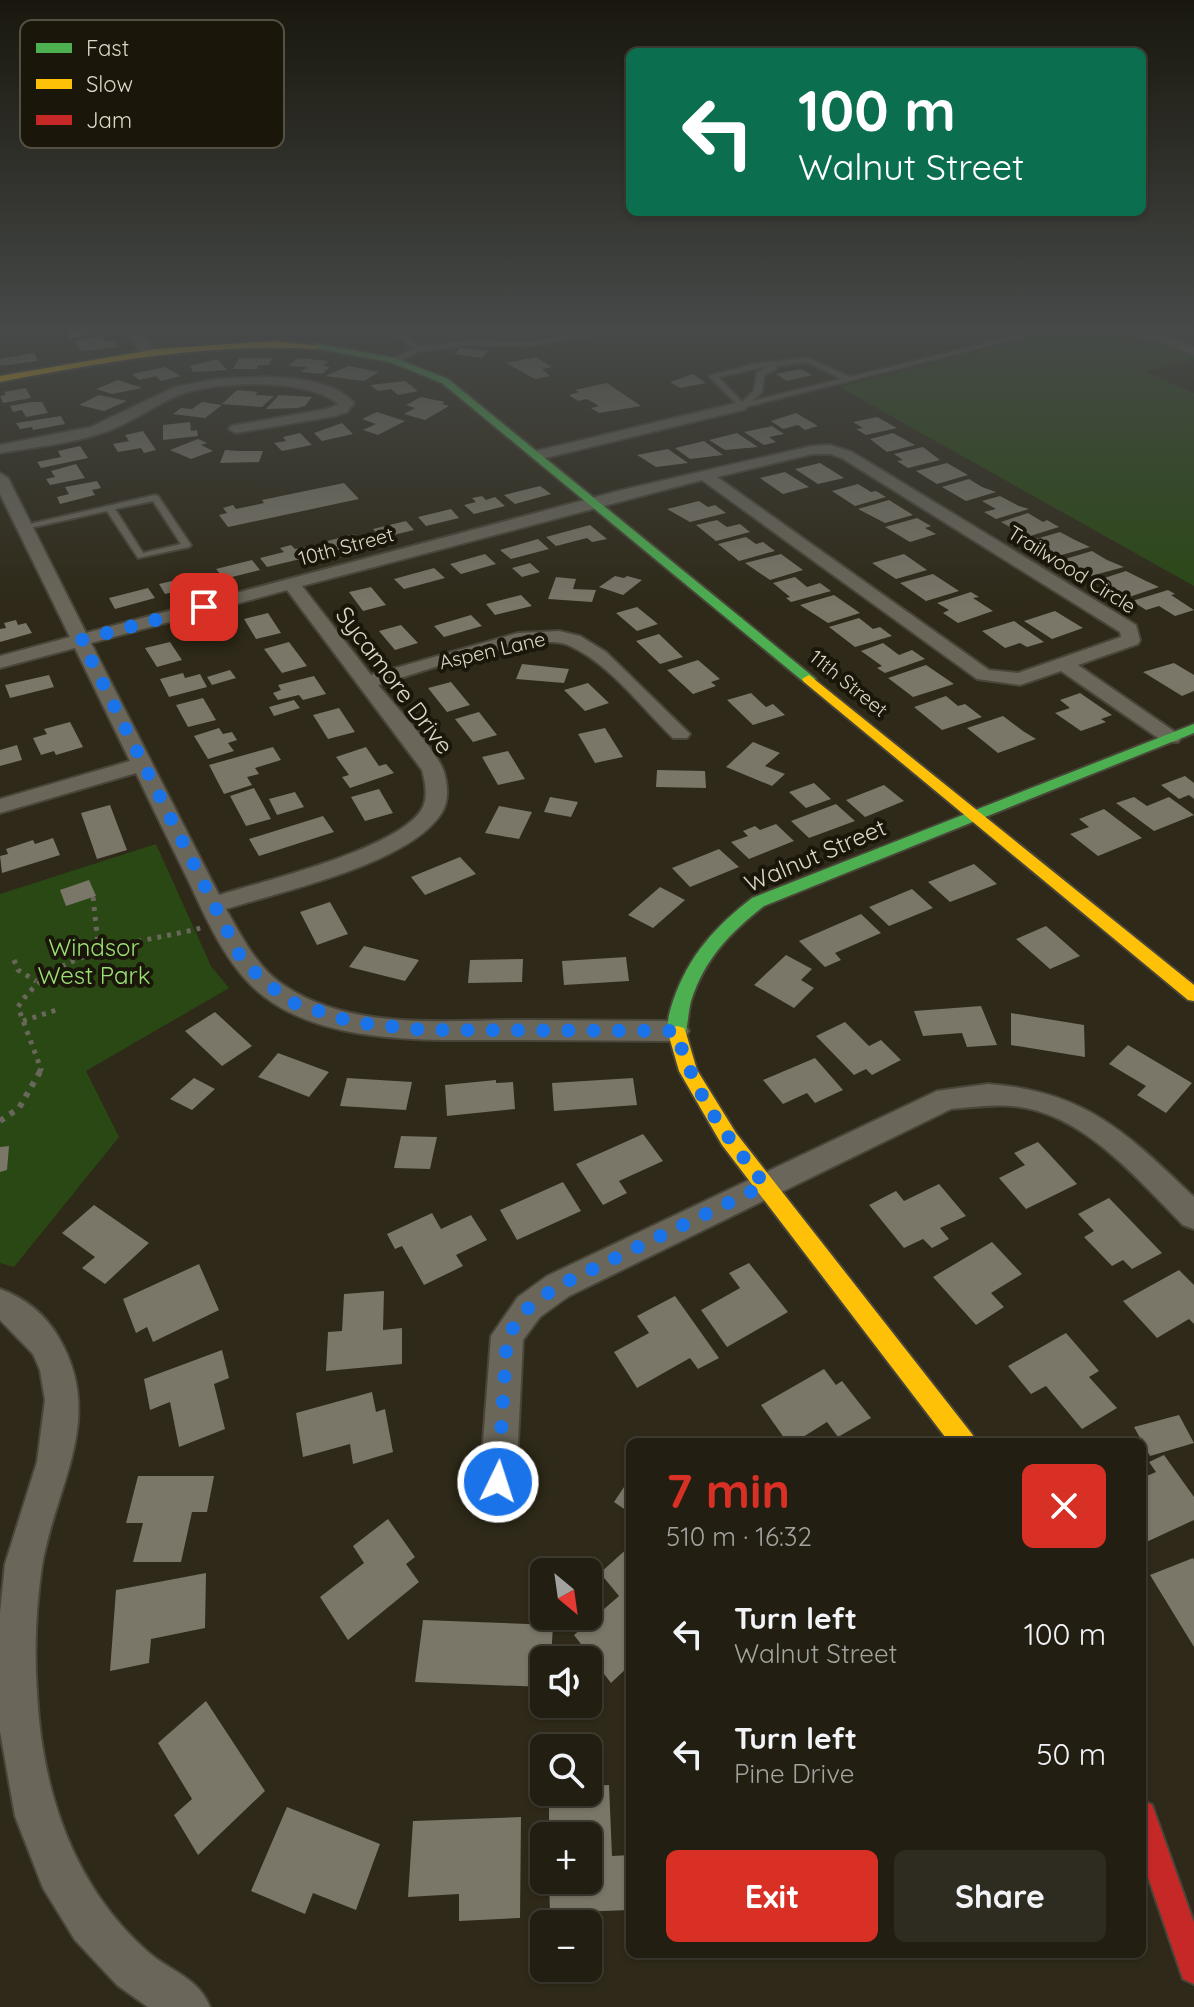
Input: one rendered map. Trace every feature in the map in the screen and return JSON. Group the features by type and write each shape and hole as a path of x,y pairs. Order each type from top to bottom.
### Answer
{"street":[{"path":"0,449 95,430 115,421"},
{"path":"236,429 285,421"},
{"name":"11th Street","path":"496,421 1194,995"},
{"path":"537,455 680,421"},
{"name":"Trailwood Circle","path":"829,444 1129,629 1132,635 1128,642 1002,685 979,672 704,475 829,444"},
{"name":"10th Street","path":"0,662 704,475"},
{"path":"0,478 216,913 243,962 273,991 288,1001 352,1022 424,1030 676,1031"},
{"name":"Sycamore Drive","path":"216,913 380,851 426,820 433,809 437,790 433,769 291,584"},
{"name":"Aspen Lane","path":"366,682 518,639 564,630 595,654 680,734"},
{"path":"1132,635 1155,639"},
{"path":"1072,661 1187,734"},
{"name":"Walnut Street","path":"961,1438 729,1139 698,1091 688,1071 676,1031 680,1003 693,967 714,937 736,917 776,894 1187,734"},
{"path":"0,806 142,764"},
{"path":"498,1482 507,1336 529,1307 558,1286 947,1099 977,1093 1039,1098 1097,1127 1194,1216"},
{"path":"0,1303 28,1321 46,1343 57,1366 62,1396 59,1449 24,1563 13,1613 9,1655 10,1731 16,1775 29,1818 56,1882 96,1936 132,1972 187,2007"},
{"path":"1146,1827 1194,1968"}],"lane":[{"path":"25,526 155,498 186,545 141,556 110,508"}],"path":[{"path":"93,897 99,910 94,941 99,954"},
{"path":"0,1121 19,1108 41,1069 18,1007 23,994 36,981 57,968 136,941 173,937 216,913"},
{"path":"14,960 18,970 36,981"},
{"path":"23,1021 59,1009"}],"green space":[{"path":"899,421 1194,421 1194,586"},
{"name":"Windsor West Park","path":"156,844 211,966 229,988 86,1071 119,1137 14,1267 0,1263 0,894"}],"building":[{"path":"63,421 65,424 33,430 32,427 20,429 16,423"},
{"path":"367,421 405,421 378,435 363,430 376,424"},
{"path":"771,421 809,421 818,426 805,430 798,425 783,429"},
{"path":"884,421 897,428 866,435 856,429 863,428 853,422"},
{"path":"190,422 191,431 197,430 198,436 163,440 163,425"},
{"path":"342,423 353,434 322,441 314,433"},
{"path":"772,426 784,434 769,437 776,442 764,445 744,432"},
{"path":"143,431 156,450 144,453 141,448 118,452 113,444 129,441 125,435"},
{"path":"300,433 312,445 282,451 274,443 286,441 283,437"},
{"path":"737,433 758,447 725,450 709,440"},
{"path":"893,433 915,445 887,452 870,439"},
{"path":"198,439 207,443 201,445 213,451 191,459 170,450"},
{"path":"704,441 723,455 690,459 675,448"},
{"path":"80,446 88,458 41,468 37,462 61,457 58,451"},
{"path":"923,447 940,460 908,468 897,461 903,460 894,454"},
{"path":"668,449 688,463 656,467 637,455"},
{"path":"225,450 263,451 259,462 220,463"},
{"path":"820,463 844,478 818,484 795,469"},
{"path":"947,463 968,475 937,484 916,471"},
{"path":"76,464 85,478 50,485 46,479 55,477 51,471"},
{"path":"785,472 809,487 783,494 760,478"},
{"path":"969,479 996,492 966,501 942,487"},
{"path":"97,481 101,488 92,490 95,495 60,504 57,497 69,494 65,487"},
{"path":"344,483 359,499 228,527 219,515 227,513 223,508 233,505 236,509 264,503 262,500"},
{"path":"858,484 886,497 855,506 832,491"},
{"path":"540,486 551,494 515,504 504,495"},
{"path":"482,496 486,500 495,497 505,506 474,514 464,505 476,502 472,498"},
{"path":"1000,496 1029,509 996,519 984,512 996,509 982,501"},
{"path":"889,500 913,515 885,523 858,509"},
{"path":"699,501 708,507 715,505 726,513 690,522 667,509"},
{"path":"451,509 459,518 426,526 418,517"},
{"path":"1028,513 1059,527 1027,537 1001,522"},
{"path":"917,518 931,526 925,528 936,534 910,542 885,527"},
{"path":"717,520 727,527 740,524 750,532 716,541 696,525"},
{"path":"406,521 414,530 381,538 373,529"},
{"path":"590,525 607,539 592,542 587,538 556,546 546,537"},
{"path":"1060,532 1090,547 1058,556 1032,540"},
{"path":"354,534 363,544 329,552 320,543"},
{"path":"746,537 756,544 763,542 775,551 739,561 718,544"},
{"path":"538,539 549,549 511,559 500,550"},
{"path":"291,545 295,549 305,547 313,556 267,567 260,558 284,552 280,548"},
{"path":"1092,551 1124,567 1091,576 1065,559"},
{"path":"485,554 496,564 461,574 450,564"},
{"path":"781,554 803,570 770,580 745,563"},
{"path":"904,554 927,570 896,579 872,563"},
{"path":"252,560 260,570 224,579 216,569"},
{"path":"530,563 540,572 522,577 512,568"},
{"path":"434,568 445,578 404,589 394,579"},
{"path":"1126,571 1159,587 1129,597 1098,580"},
{"path":"203,574 210,584 165,594 159,584"},
{"path":"933,574 959,591 926,601 900,583"},
{"path":"615,576 642,580 623,595 599,587"},
{"path":"556,577 576,579 573,589 596,590 592,602 548,599"},
{"path":"795,577 807,587 820,583 831,591 791,602 786,598 790,597 773,583"},
{"path":"371,587 386,605 363,611 349,592"},
{"path":"148,588 155,598 115,609 109,598"},
{"path":"1168,590 1194,610 1175,616 1159,606 1146,610 1132,601"},
{"path":"971,592 979,597 973,598 993,611 958,623 943,613 949,610 937,603"},
{"path":"521,595 532,606 495,615 486,604"},
{"path":"834,595 860,613 828,623 800,605"},
{"path":"637,607 658,624 637,631 616,613"},
{"path":"1055,611 1083,628 1052,639 1024,621"},
{"path":"268,613 281,633 256,639 244,619"},
{"path":"471,615 482,626 444,637 434,626"},
{"path":"859,618 873,629 880,627 892,636 855,647 829,627"},
{"path":"16,620 18,625 26,623 32,633 0,642 0,629 6,628 4,623"},
{"path":"1014,621 1044,642 1027,647 1020,643 1005,648 982,631"},
{"path":"401,625 418,643 395,650 379,631"},
{"path":"659,634 683,657 660,664 636,641"},
{"path":"170,642 182,660 157,667 145,648"},
{"path":"289,642 307,666 282,673 264,649"},
{"path":"883,643 899,655 912,650 925,659 885,673 877,668 882,666 861,651"},
{"path":"698,660 720,679 711,682 716,686 693,694 667,670"},
{"path":"1174,663 1194,675 1194,691 1182,696 1143,672"},
{"path":"522,664 569,669 564,683 516,679"},
{"path":"926,665 954,684 913,697 888,678"},
{"path":"230,670 236,678 212,685 207,677"},
{"path":"183,673 185,678 200,674 207,687 169,697 160,679"},
{"path":"49,675 54,687 10,698 5,685"},
{"path":"314,676 326,694 303,700 299,695 278,700 273,693 281,690 278,685"},
{"path":"451,682 470,705 447,712 428,688"},
{"path":"588,683 609,703 585,711 564,690"},
{"path":"751,693 766,707 773,704 785,715 753,725 727,700"},
{"path":"1080,693 1112,715 1101,719 1106,722 1081,731 1055,713 1070,708 1060,700"},
{"path":"946,696 958,706 965,704 982,717 942,730 914,707"},
{"path":"203,698 216,720 188,727 176,705"},
{"path":"294,700 300,708 274,716 269,707"},
{"path":"339,708 355,732 328,739 313,715"},
{"path":"479,712 497,735 473,742 455,719"},
{"path":"1003,716 1036,739 998,753 967,728"},
{"path":"70,722 83,747 56,755 54,751 41,755 33,738 47,734 44,729"},
{"path":"219,728 223,734 232,732 237,740 228,743 234,751 208,759 194,736"},
{"path":"605,728 623,757 595,763 578,734"},
{"path":"753,742 780,753 765,766 785,774 772,786 726,767"},
{"path":"17,745 22,760 0,766 0,750"},
{"path":"273,747 281,760 255,768 259,774 247,777 252,785 224,794 209,765"},
{"path":"366,747 379,766 386,764 394,773 350,788 342,777 349,775 336,757"},
{"path":"508,751 525,779 498,785 482,757"},
{"path":"657,770 705,771 706,788 656,787"},
{"path":"1185,776 1194,783 1194,799 1189,795 1179,799 1161,785"},
{"path":"814,783 831,799 806,808 789,792"},
{"path":"884,785 904,801 865,817 846,800"},
{"path":"254,788 271,819 246,826 230,796"},
{"path":"379,789 393,813 365,821 351,797"},
{"path":"295,792 304,807 277,815 269,799"},
{"path":"550,797 578,802 571,817 544,812"},
{"path":"1134,797 1147,806 1169,797 1194,815 1154,831 1116,803"},
{"path":"836,804 855,821 809,838 791,821"},
{"path":"110,805 127,850 97,859 81,813"},
{"path":"499,806 532,812 519,839 485,833"},
{"path":"1104,809 1142,838 1098,856 1070,834 1089,827 1079,819"},
{"path":"323,816 334,832 259,856 249,839"},
{"path":"776,824 794,841 749,859 731,842 748,836 743,831 755,826 760,830"},
{"path":"53,838 60,855 2,873 0,856 8,854 6,849 33,840 35,844"},
{"path":"719,849 739,867 690,887 672,868"},
{"path":"460,857 476,874 425,895 411,877"},
{"path":"974,864 997,884 950,902 928,882"},
{"path":"89,880 96,896 66,906 60,890"},
{"path":"660,887 685,900 653,928 628,915"},
{"path":"912,889 933,908 889,926 869,907"},
{"path":"330,902 348,934 317,945 300,912"},
{"path":"861,914 881,933 835,953 841,960 825,967 799,941"},
{"path":"1046,926 1080,956 1050,969 1016,939"},
{"path":"364,946 419,960 405,981 349,967"},
{"path":"786,955 812,969 801,980 814,988 794,1008 754,985"},
{"path":"626,957 629,981 564,985 562,961"},
{"path":"523,959 522,982 468,983 470,960"},
{"path":"981,1006 997,1045 967,1047 962,1033 923,1036 914,1011"},
{"path":"215,1012 252,1046 222,1066 185,1031"},
{"path":"1011,1013 1084,1025 1085,1057 1011,1045"},
{"path":"845,1022 869,1046 881,1040 901,1060 872,1075 866,1069 854,1075 816,1036"},
{"path":"1128,1045 1192,1083 1166,1113 1137,1095 1146,1086 1109,1064"},
{"path":"278,1053 329,1072 309,1097 258,1077"},
{"path":"815,1058 843,1090 815,1103 807,1093 783,1104 763,1080"},
{"path":"194,1078 215,1089 192,1110 170,1099"},
{"path":"347,1078 412,1082 406,1110 340,1106"},
{"path":"633,1078 637,1105 554,1111 552,1083"},
{"path":"496,1080 496,1083 513,1082 515,1109 447,1116 445,1085"},
{"path":"643,1134 663,1161 619,1181 627,1193 603,1205 576,1164"},
{"path":"401,1136 437,1137 430,1169 394,1168"},
{"path":"1038,1142 1077,1184 1026,1209 999,1178 1025,1165 1014,1153"},
{"path":"9,1146 7,1170 0,1172 0,1147"},
{"path":"563,1182 581,1211 517,1240 500,1210"},
{"path":"939,1184 966,1216 940,1228 949,1239 932,1248 923,1239 904,1248 869,1205 896,1191 904,1201"},
{"path":"1109,1198 1162,1253 1132,1269 1123,1260 1112,1266 1084,1237 1094,1231 1078,1214"},
{"path":"94,1205 149,1243 105,1284 82,1268 95,1257 62,1233"},
{"path":"432,1213 441,1229 471,1215 487,1240 456,1255 463,1266 424,1285 402,1246 395,1249 387,1234"},
{"path":"992,1242 1022,1274 991,1293 1004,1307 976,1325 933,1277"},
{"path":"749,1263 788,1312 727,1347 701,1310 740,1288 729,1273"},
{"path":"199,1264 219,1310 153,1342 147,1327 136,1333 123,1299"},
{"path":"1179,1270 1194,1285 1194,1324 1189,1319 1157,1338 1123,1301"},
{"path":"384,1291 383,1330 402,1328 402,1364 326,1371 328,1332 342,1331 344,1294"},
{"path":"675,1296 719,1358 698,1369 690,1358 637,1388 614,1352 649,1333 637,1316"},
{"path":"1066,1333 1099,1371 1089,1377 1117,1408 1082,1429 1046,1386 1031,1394 1008,1366"},
{"path":"222,1350 229,1378 214,1384 225,1429 179,1447 170,1402 150,1410 144,1379"},
{"path":"824,1369 836,1385 842,1381 871,1418 838,1437 827,1422 801,1438 784,1438 761,1405"},
{"path":"372,1392 376,1412 385,1409 393,1452 353,1464 350,1444 303,1457 296,1413"},
{"path":"1179,1415 1194,1443 1150,1456 1146,1438 1140,1438 1134,1427"},
{"path":"1164,1455 1194,1497 1194,1520 1146,1542 1146,1476 1156,1472 1149,1462"},
{"path":"138,1476 214,1476 207,1512 192,1512 181,1562 133,1562 143,1523 126,1523"},
{"path":"626,1484 626,1510 614,1502"},
{"path":"388,1519 415,1557 406,1564 419,1582 348,1640 320,1597 364,1563 353,1546"},
{"path":"626,1550 626,1669 611,1683 602,1671 602,1646 582,1646 574,1635 580,1630 602,1630 602,1611 619,1596 602,1571"},
{"path":"1194,1560 1194,1647 1150,1575"},
{"path":"206,1573 205,1628 151,1639 149,1663 110,1671 116,1590"},
{"path":"423,1620 530,1624 530,1630 553,1630 552,1646 530,1646 530,1686 415,1682"},
{"path":"206,1701 265,1791 198,1855 174,1815 192,1799 158,1743"},
{"path":"602,1785 609,1785 612,1856 626,1855 626,1910 550,1910 549,1894 602,1894 602,1822 549,1822 549,1806 602,1806"},
{"path":"287,1807 380,1844 356,1910 313,1893 305,1914 251,1891"},
{"path":"521,1817 520,1918 459,1921 459,1894 408,1897 413,1821"}],"traffic: fast":[{"path":"493,421 809,679"},
{"path":"677,1033 677,1019 684,996 704,953 722,932 758,902 1194,728"}],"traffic: slow":[{"path":"809,679 1194,995"},
{"path":"677,1033 688,1071 729,1139 961,1438"}],"traffic: jam":[{"path":"1146,1827 1194,1968"}],"route":[{"path":"204,607 81,640 243,962 288,1001 352,1022 424,1030 676,1031 688,1071 698,1091 729,1139 765,1185 558,1286 529,1307 507,1336 498,1482"}]}
